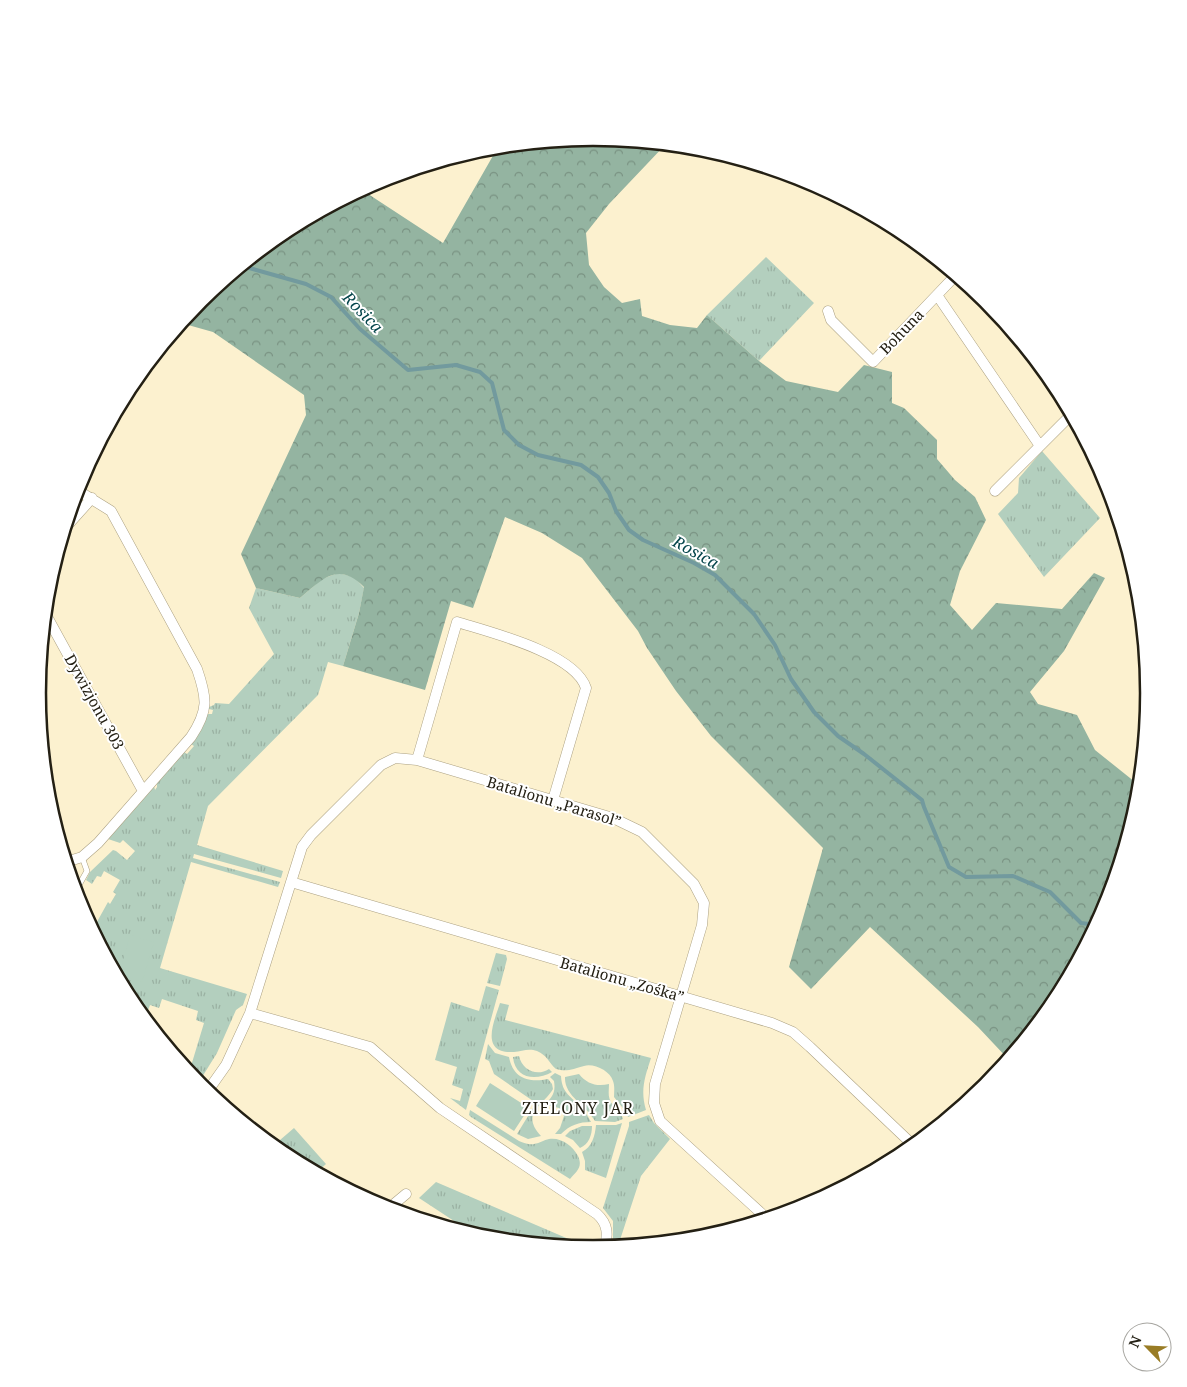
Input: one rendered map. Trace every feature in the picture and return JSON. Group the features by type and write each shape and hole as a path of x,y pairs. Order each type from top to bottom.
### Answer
{"street":[{"name":"Bohuna","path":"828,311 830,320 873,362 951,280"},
{"name":"Bohuna","path":"937,295 1040,446"},
{"path":"995,491 1067,419"},
{"path":"72,860 82,857 98,843 143,791 196,728 205,704 204,690 197,669 111,511 84,494"},
{"path":"76,516 92,498"},
{"name":"Dywizjonu 303","path":"51,622 143,791"},
{"path":"416,760 457,622 515,639 577,672 583,680 586,688 553,800"},
{"name":"Batalionu „Parasol”","path":"212,1085 226,1065 250,1012 299,854 306,841 378,767 395,758 416,760 613,818 642,832 694,884 704,903 702,925 655,1084 654,1104 660,1121 762,1214"},
{"name":"Batalionu „Zośka”","path":"291,882 772,1023 792,1032 909,1141"},
{"path":"250,1012 370,1048 440,1108 597,1214 605,1223 607,1229 606,1241"},
{"path":"395,1203 406,1194"}],"lane":[{"path":"80,883 87,871 82,857"}],"green space":[{"path":"558,147 629,147 660,150 609,204 586,233 589,265 604,287 622,303 640,299 642,316 670,325 697,328 707,315 759,361 786,381 838,392 864,365 892,372 892,403 904,408 937,440 937,459 955,480 975,497 986,520 960,571 950,605 972,630 996,603 1062,609 1094,573 1105,578 1064,651 1030,692 1038,704 1077,715 1095,750 1133,781 1130,800 1112,869 1084,936 1049,998 1004,1055 978,1027 870,927 811,989 789,967 823,848 711,736 676,691 638,631 582,558 542,533 505,517 473,608 451,601 425,690 343,666 359,613 364,587 355,579 338,574 331,576 324,579 300,598 256,588 241,554 306,415 304,395 213,332 189,325 233,282 260,259 289,238 369,195 443,243 493,156"},
{"path":"766,257 814,303 759,361 707,315"},
{"path":"1042,451 1100,518 1044,577 998,514 1018,493 1019,478"},
{"path":"338,573 354,577 364,588 359,613 343,666 328,662 318,695 208,806 197,845 283,871 281,878 194,854 193,858 280,882 278,887 191,862 160,968 247,994 243,1005 236,1010 217,1053 203,1076 192,1064 204,1023 196,1020 198,1011 162,999 159,1008 150,1005 148,1011 120,967 97,922 108,902 110,904 116,894 113,892 120,880 104,871 101,877 97,876 92,884 86,880 90,872 113,850 127,860 135,851 123,840 120,843 108,839 154,786 155,790 157,783 184,752 187,754 194,746 191,744 207,714 212,714 213,710 209,709 209,707 215,703 229,704 274,654 249,608 256,588 300,598 322,579"},
{"path":"130,935 154,942 142,982 126,977 121,968"},
{"path":"496,953 506,955 507,959 500,986 487,983"},
{"path":"486,986 499,990 466,1110 450,1098 460,1101 463,1089 452,1085 457,1067 435,1060 451,1002 479,1011"},
{"path":"500,1003 509,1005 505,1020 651,1058 643,1090 646,1110 628,1117 614,1097 614,1085 611,1077 597,1067 588,1065 570,1070 560,1070 556,1069 546,1057 537,1051 514,1052 496,1048 492,1035"},
{"path":"488,1044 495,1053 509,1057 514,1070 522,1077 534,1080 548,1079 552,1084 553,1089 535,1110 533,1116 535,1128 541,1136 528,1139 517,1134 536,1103 494,1074 489,1061 485,1059"},
{"path":"519,1056 523,1065 531,1071 540,1072 549,1069 552,1072 539,1077 522,1074 518,1070 513,1057"},
{"path":"555,1073 561,1076 565,1091 583,1110 591,1122 575,1125 561,1134 555,1134 560,1128 564,1116 559,1108 543,1106 554,1092 554,1081 550,1077"},
{"path":"579,1074 592,1084 609,1084 610,1100 623,1119 615,1122 595,1121 568,1090 565,1077"},
{"path":"490,1083 529,1108 514,1131 476,1106"},
{"path":"470,1110 519,1141 532,1144 547,1139 558,1139 566,1143 578,1156 580,1163 578,1169 570,1179 471,1117 469,1115"},
{"path":"649,1115 654,1123 670,1139 641,1176 620,1240 613,1240 613,1221 603,1208 629,1122"},
{"path":"622,1123 606,1178 585,1170 582,1152 592,1141 596,1125 616,1125"},
{"path":"582,1126 592,1126 592,1129 588,1142 580,1148 573,1140 565,1136 570,1131"},
{"path":"294,1128 326,1164 322,1168 278,1141"},
{"path":"436,1182 572,1240 522,1236 453,1222 454,1221 419,1198"}],"waterway":[{"name":"Rosica","path":"249,268 306,284 331,297 360,329 408,370 456,365 480,372 492,383 504,430 519,445 538,455 581,465 598,477 609,493 616,511 629,530 643,540 694,563 715,575 754,614 775,645 791,679 814,712 838,736 922,800 949,867 966,877 1013,876 1050,892 1081,923 1089,924"}],"district":[{"name":"ZIELONY JAR","path":"578,1108"}]}
